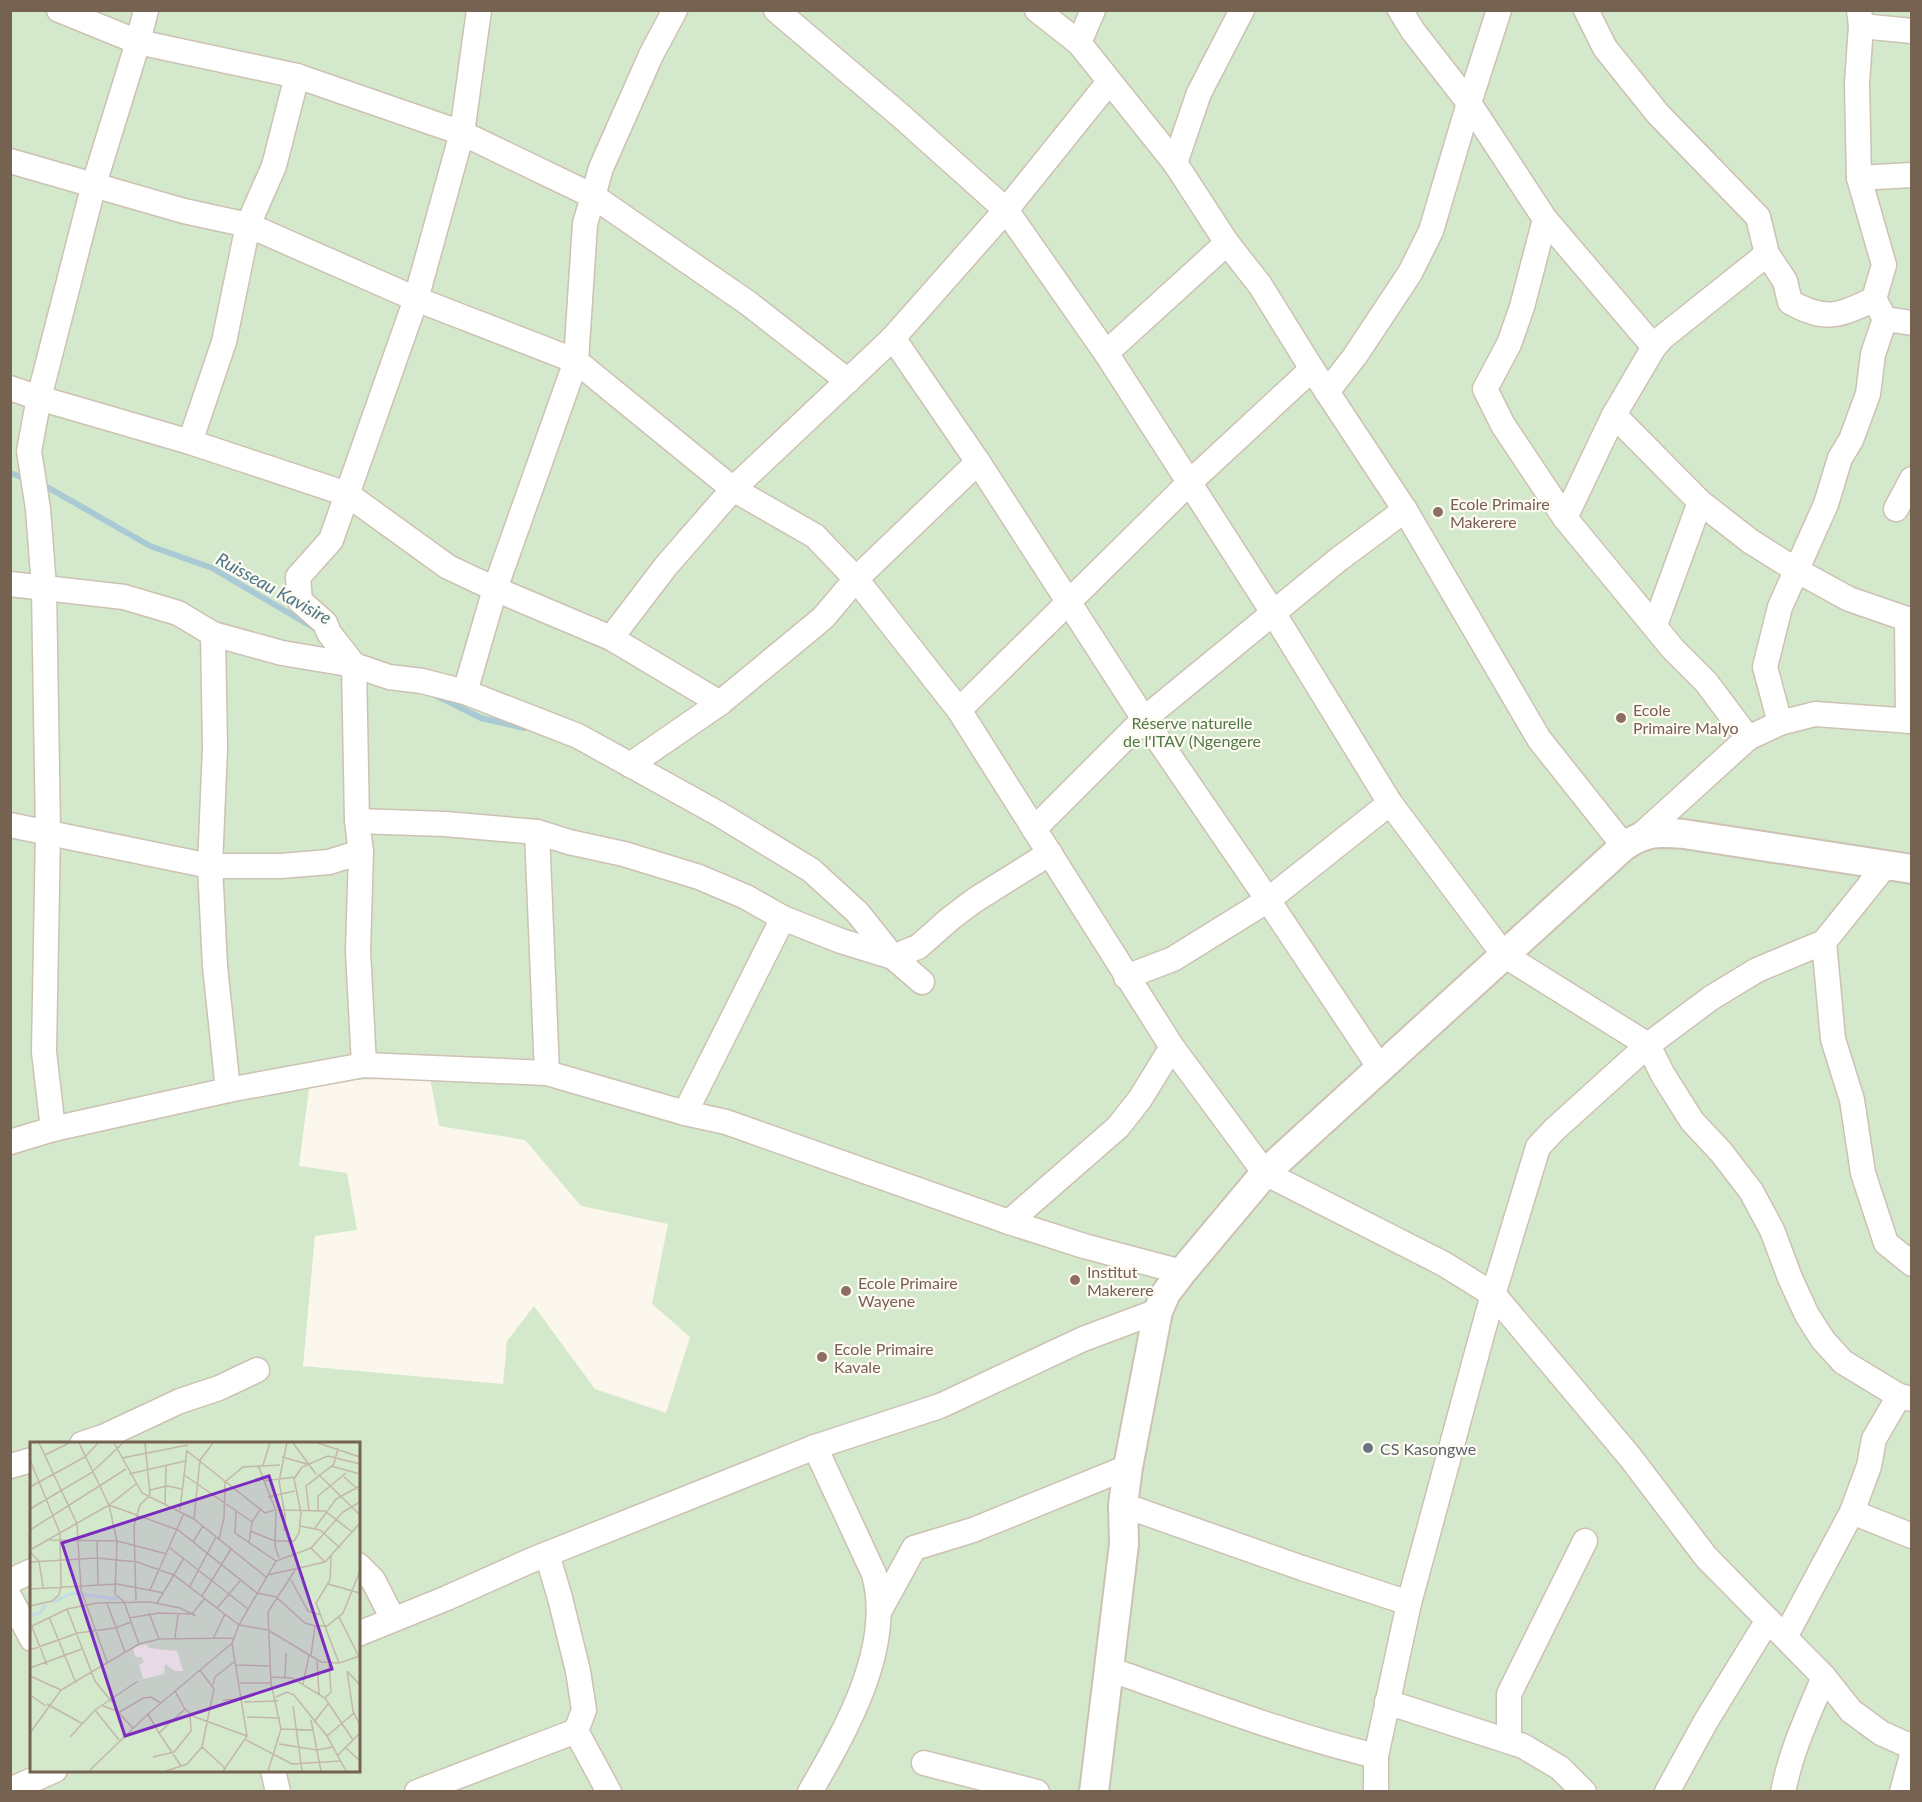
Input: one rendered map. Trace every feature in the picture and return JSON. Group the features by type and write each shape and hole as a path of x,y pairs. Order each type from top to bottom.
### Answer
{"street":[{"path":"59,10 138,42 297,76 462,133 593,196 748,303 848,381"},
{"path":"53,1129 44,1052 48,832 44,587 38,509 29,451 39,398 94,184 146,10"},
{"path":"364,1065 358,951 361,852 341,649 325,623 300,601 298,577 332,540 416,299 462,133 479,10"},
{"path":"465,692 495,589 576,361 585,224 601,168 651,55 675,10"},
{"path":"776,10 901,116 1006,210 1106,353 1274,614 1390,803 1504,955 1648,1045 1663,1075 1692,1121 1721,1152 1751,1191 1772,1230 1807,1315 1823,1340 1843,1362 1905,1397 1874,1439 1869,1466 1852,1512 1785,1637"},
{"path":"1037,10 1078,43 1175,163 1227,243 1260,285 1311,369 1405,510 1539,739 1632,841"},
{"path":"1078,43 1093,10"},
{"path":"1175,163 1199,93 1242,10"},
{"path":"1400,10 1413,31 1468,103 1545,219 1654,348"},
{"path":"1327,392 1355,356 1404,282 1431,231 1468,103 1499,10"},
{"path":"1586,10 1605,48 1658,114 1758,217 1767,254 1785,281 1790,302 1807,312 1827,315 1880,309 1911,323"},
{"path":"1780,723 1765,667 1780,607 1826,504 1840,458 1851,440 1868,394 1880,309 1884,265 1859,178 1857,83 1860,18 1911,32"},
{"path":"190,442 224,342 248,225 274,166 297,76"},
{"path":"611,638 666,566 733,489 893,338 1006,210 1109,82"},
{"path":"10,160 184,211 248,225 416,299 576,361 733,489 815,537 856,579 959,710 1172,1047 1265,1173 1444,1264 1494,1295 1630,1457 1706,1557 1824,1677 1851,1711 1881,1733 1911,1747"},
{"path":"1859,178 1911,175"},
{"path":"1545,219 1522,307 1509,344 1485,389 1503,425 1565,518 1673,649 1706,682 1748,738"},
{"path":"1106,353 1227,243"},
{"path":"1565,518 1614,415 1654,348 1663,337 1767,254"},
{"path":"893,338 978,462 1144,719 1380,1068"},
{"path":"959,710 1189,483 1311,369"},
{"path":"10,388 190,442 347,494 448,567 611,638 720,703"},
{"path":"1094,1791 1124,1544 1123,1504 1128,1467 1158,1311 1166,1293 1182,1272 1265,1173 1504,955 1748,738 1780,723 1815,714 1910,721 1909,619 1849,599 1750,541 1700,502 1614,415"},
{"path":"630,765 720,703 823,618 856,579 978,462"},
{"path":"1896,509 1911,479"},
{"path":"1655,625 1700,502"},
{"path":"1034,829 1144,719 1339,559 1405,510"},
{"path":"10,584 124,597 178,613 213,634 282,652 341,649 389,677 422,681 465,692 578,736 719,814 811,870 857,912 893,957 922,982"},
{"path":"213,634 215,748 210,866 215,966 228,1090"},
{"path":"1126,977 1173,959 1268,900 1390,803"},
{"path":"357,821 444,824 537,832 569,842 624,854 699,877 746,897 783,918 842,941 893,957 918,947 975,900 1050,853"},
{"path":"10,825 210,866 281,866 329,862 361,852"},
{"path":"537,832 548,1073"},
{"path":"1632,841 1655,832 1684,834 1898,867"},
{"path":"1377,1791 1376,1756 1408,1603 1538,1147 1648,1045 1712,998 1758,970 1824,942 1898,867"},
{"path":"685,1113 783,918"},
{"path":"1824,942 1833,1039 1852,1100 1863,1173 1886,1243 1911,1264"},
{"path":"1009,1222 1118,1127 1140,1099 1172,1047"},
{"path":"10,1142 53,1129 228,1090 364,1065 548,1073 685,1113 726,1122 1009,1222 1084,1246 1182,1272"},
{"path":"360,1633 547,1554 815,1447 940,1406 1083,1339 1158,1311"},
{"path":"86,1442 103,1437 180,1401 219,1388 257,1370"},
{"path":"810,1791 855,1709 875,1645 880,1610 879,1591 874,1574 815,1447"},
{"path":"10,1466 30,1461"},
{"path":"880,1610 914,1548 973,1530 1128,1467"},
{"path":"1123,1504 1408,1603"},
{"path":"1852,1512 1911,1536"},
{"path":"1509,1740 1509,1694 1585,1541"},
{"path":"417,1791 576,1731 584,1710 578,1671 547,1554"},
{"path":"360,1567 373,1580 393,1619"},
{"path":"10,1581 30,1572"},
{"path":"10,1598 30,1635"},
{"path":"1667,1791 1706,1721 1768,1620"},
{"path":"1109,1669 1257,1721 1376,1756"},
{"path":"1783,1791 1798,1738 1824,1677"},
{"path":"1388,1702 1509,1740 1544,1757 1560,1768 1584,1791"},
{"path":"576,1731 607,1790"},
{"path":"1902,1791 1911,1755"},
{"path":"924,1763 1037,1791"},
{"path":"10,1790 50,1772"},
{"path":"273,1772 278,1791"}],"green space":[{"name":"Réserve naturelle de l'ITAV (Ngengere","path":"11,11 1911,11 1911,1791 11,1792","holes":["430,1078 439,1126 525,1140 581,1206 668,1224 652,1304 690,1337 666,1413 595,1389 534,1306 507,1341 503,1384 303,1366 315,1236 357,1230 347,1173 299,1166 310,1081"]}],"waterway":[{"name":"Ruisseau Kavisire","path":"10,473 27,479"},
{"name":"Ruisseau Kavisire","path":"40,483 150,546 212,568 316,629"},
{"name":"Ruisseau Kavisire","path":"435,695 481,718 524,728"}],"place":[{"name":"Ecole Primaire Makerere","path":"1438,512"},
{"name":"Ecole Primaire Malyo","path":"1621,718"},
{"name":"Institut Makerere","path":"1075,1280"},
{"name":"Ecole Primaire Wayene","path":"846,1291"},
{"name":"Ecole Primaire Kavale","path":"822,1357"},
{"name":"CS Kasongwe","path":"1368,1448"}]}
